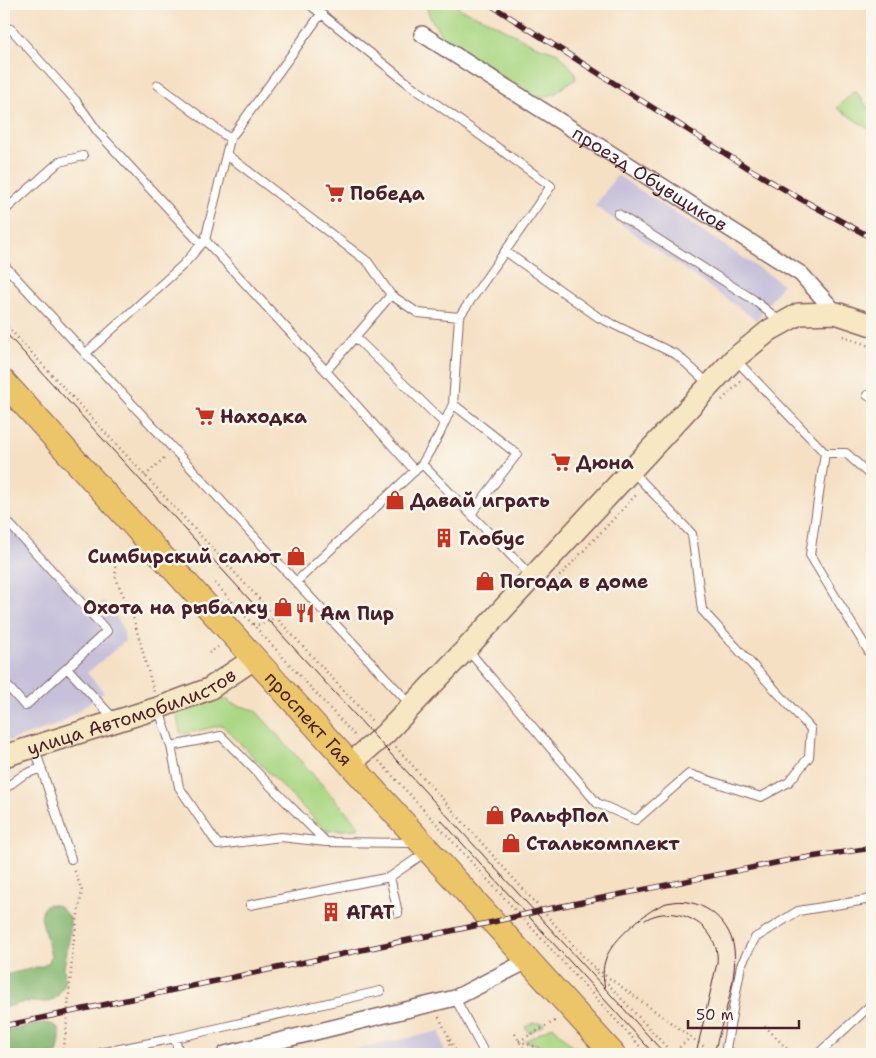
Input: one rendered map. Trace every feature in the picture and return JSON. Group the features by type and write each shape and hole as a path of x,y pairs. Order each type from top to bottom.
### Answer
{"main road":[{"name":"проспект Гая","path":"4,382 612,1054"}],"street":[{"name":"проезд Обувщиков","path":"422,34 801,274 836,313 872,325"},
{"path":"350,764 385,734 467,648 734,359 770,330 799,314 836,313"},
{"name":"улица Автомобилистов","path":"4,756 158,708 209,689 255,658"},
{"path":"225,1054 265,1050 433,1005 455,998 527,961"}],"lane":[{"path":"296,582 422,464 453,404 459,317 551,186 410,84 309,4"},
{"path":"85,354 184,264 203,242 230,139 321,14"},
{"path":"11,29 76,101 98,132 326,372 415,471"},
{"path":"158,85 230,139"},
{"path":"227,155 368,262 391,295 418,313 459,317"},
{"path":"4,211 59,162 83,156"},
{"path":"618,214 754,300 783,323"},
{"path":"505,251 598,317 676,355 710,385"},
{"path":"4,265 412,706"},
{"path":"326,372 391,295"},
{"path":"355,337 444,423"},
{"path":"734,359 825,453 846,453 872,477"},
{"path":"453,404 517,454 471,514"},
{"path":"825,453 810,555 872,657"},
{"path":"422,464 533,578"},
{"path":"467,648 597,803 636,820 689,774 761,797 789,782 809,758 810,729 702,610 692,534 632,470"},
{"path":"4,518 107,631 25,706 4,682"},
{"path":"67,668 116,721"},
{"path":"158,708 171,746 179,787 218,845 281,837 326,842 425,847"},
{"path":"171,746 221,736 326,842"},
{"path":"35,747 71,859"},
{"path":"4,788 23,775 41,768"},
{"path":"250,904 390,877 425,847"},
{"path":"390,877 398,913"},
{"path":"732,1054 726,1048 732,1009 742,965 755,938 798,911 872,899"},
{"path":"100,1053 175,1038 380,991"},
{"path":"455,998 485,1054"},
{"path":"818,1054 872,1004"},
{"path":"175,1038 179,1054"}],"path":[{"path":"4,323 93,421"},
{"path":"841,335 872,347"},
{"path":"145,476 161,461"},
{"path":"114,552 116,579 133,617 158,708"},
{"path":"215,583 647,1054"},
{"path":"252,623 260,625 275,617"},
{"path":"209,653 218,647"},
{"path":"61,1054 66,1033 73,945 82,891 71,859"},
{"path":"590,964 673,1054 690,1037"},
{"path":"433,1005 457,1054"},
{"path":"519,1041 555,1021"},
{"path":"765,1026 792,1054"},
{"path":"514,1034 527,1054"},
{"path":"449,1038 450,1054"},
{"path":"519,1041 554,1054 579,1048"}],"shaded area":[{"path":"617,175 783,284 756,320 595,206"},
{"path":"4,511 96,608 104,601 117,618 124,632 125,641 87,673 104,692 60,724 4,742"},
{"path":"440,1031 445,1054 336,1054"}],"green space":[{"path":"425,4 455,4 460,9 487,20 534,45 558,53 574,71 576,79 556,93 545,97 533,97 494,71 446,43 430,17"},
{"path":"855,90 872,113 872,131 837,108"},
{"path":"218,699 228,699 230,703 255,710 359,826 358,829 326,831 222,725 185,734 180,732 176,712"},
{"path":"49,904 59,906 70,918 70,934 64,967 65,983 57,997 49,1002 24,1002 4,1008 4,975 43,966 49,962 51,956 41,917 43,908"},
{"path":"43,1023 55,1026 60,1033 57,1054 4,1054 4,1031"},
{"path":"533,1023 543,1023 544,1025 529,1033 525,1027"},
{"path":"553,1026 573,1047 557,1051 525,1041"}],"tram line":[{"path":"4,331 665,1054"},
{"path":"441,820 654,1054"},
{"path":"605,988 603,977 606,958 623,934 641,918 659,906 679,901 690,902 711,911 726,928 731,938 735,962 728,1002 714,1054"},
{"path":"645,920 657,915 670,914 682,916 694,920 712,938 716,950 717,963 696,1054"}],"railway":[{"path":"489,4 748,168 872,238"},
{"path":"4,1026 543,910 790,860 872,848"}],"place":[{"name":"Победа","path":"335,193"},
{"name":"Находка","path":"205,416"},
{"name":"Дюна","path":"561,462"},
{"name":"Давай играть","path":"395,500"},
{"name":"Глобус","path":"444,538"},
{"name":"Симбирский салют","path":"296,556"},
{"name":"Погода в доме","path":"485,581"},
{"name":"Охота на рыбалку","path":"283,607"},
{"name":"Ам Пир","path":"305,613"},
{"name":"РальфПол","path":"495,815"},
{"name":"Сталькомплект","path":"511,843"},
{"name":"АГАТ","path":"331,912"}]}
